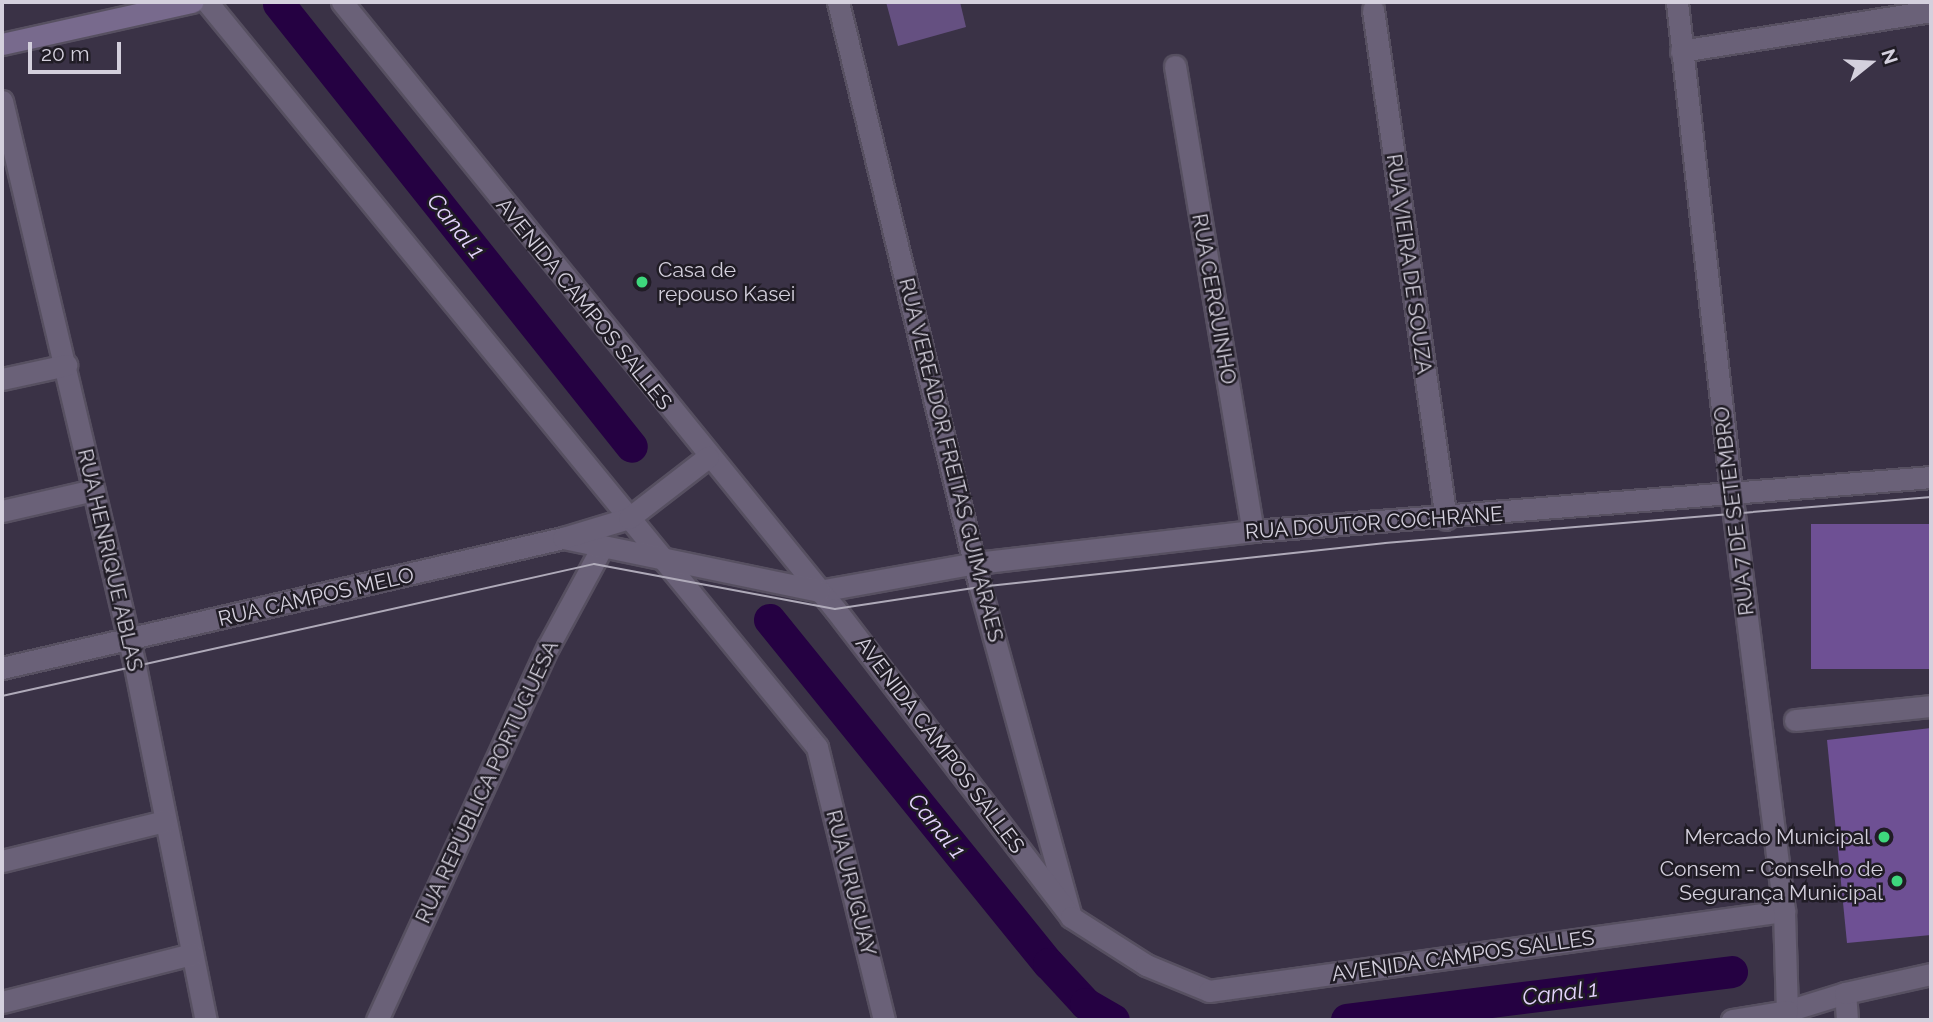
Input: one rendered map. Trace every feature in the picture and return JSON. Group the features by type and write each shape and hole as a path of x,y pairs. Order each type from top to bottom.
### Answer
{"main road":[{"path":"2,44 192,2"}],"street":[{"path":"206,2 662,558"},
{"name":"AVENIDA CAMPOS SALLES","path":"342,2 819,591 1071,917 1146,965 1209,991 1784,911"},
{"name":"RUA VEREADOR FREITAS GUIMARAES","path":"838,2 976,563 1071,917"},
{"name":"RUA 7 DE SETEMBRO","path":"1677,2 1731,491 1784,911 1787,1016"},
{"name":"RUA VIEIRA DE SOUZA","path":"1373,10 1446,519"},
{"path":"1681,51 1931,10"},
{"name":"RUA CERQUINHO","path":"1175,66 1253,531"},
{"name":"RUA HENRIQUE ABLAS","path":"2,102 129,641 206,1020"},
{"path":"2,379 65,365"},
{"path":"629,518 708,457"},
{"name":"RUA DOUTOR COCHRANE","path":"819,591 976,563 1253,531 1446,519 1731,491 1931,477"},
{"path":"2,511 94,490"},
{"name":"RUA CAMPOS MELO","path":"2,668 129,641 563,538 629,518"},
{"path":"563,538 819,591"},
{"name":"RUA REPÚBLICA PORTUGUESA","path":"377,1020 548,647 602,547"},
{"name":"RUA URUGUAY","path":"662,558 817,747 884,1020"},
{"path":"1795,720 1931,706"},
{"path":"2,861 165,821"},
{"path":"2,1002 192,954"},
{"path":"1732,1020 1787,1016 1845,993 1931,974"},
{"path":"1845,993 1847,1020"}],"shaded area":[{"path":"886,2 960,2 966,27 898,46"}],"building":[{"path":"1811,524 1931,524 1931,669 1811,669"},
{"name":"Mercado Municipal","path":"1931,728 1931,935 1847,943 1827,740"}],"waterway":[{"name":"Canal 1","path":"279,4 632,447"},
{"name":"Canal 1","path":"770,620 1049,964 1086,1004 1114,1020"},
{"name":"Canal 1","path":"1347,1020 1732,972"}],"tram line":[{"path":"2,696 594,564 835,609 980,587 1385,543 1931,497"}],"place":[{"name":"Casa de repouso Kasei","path":"642,282"},
{"name":"Mercado Municipal","path":"1884,837"},
{"name":"Consem - Conselho de Segurança Municipal","path":"1897,881"}]}
